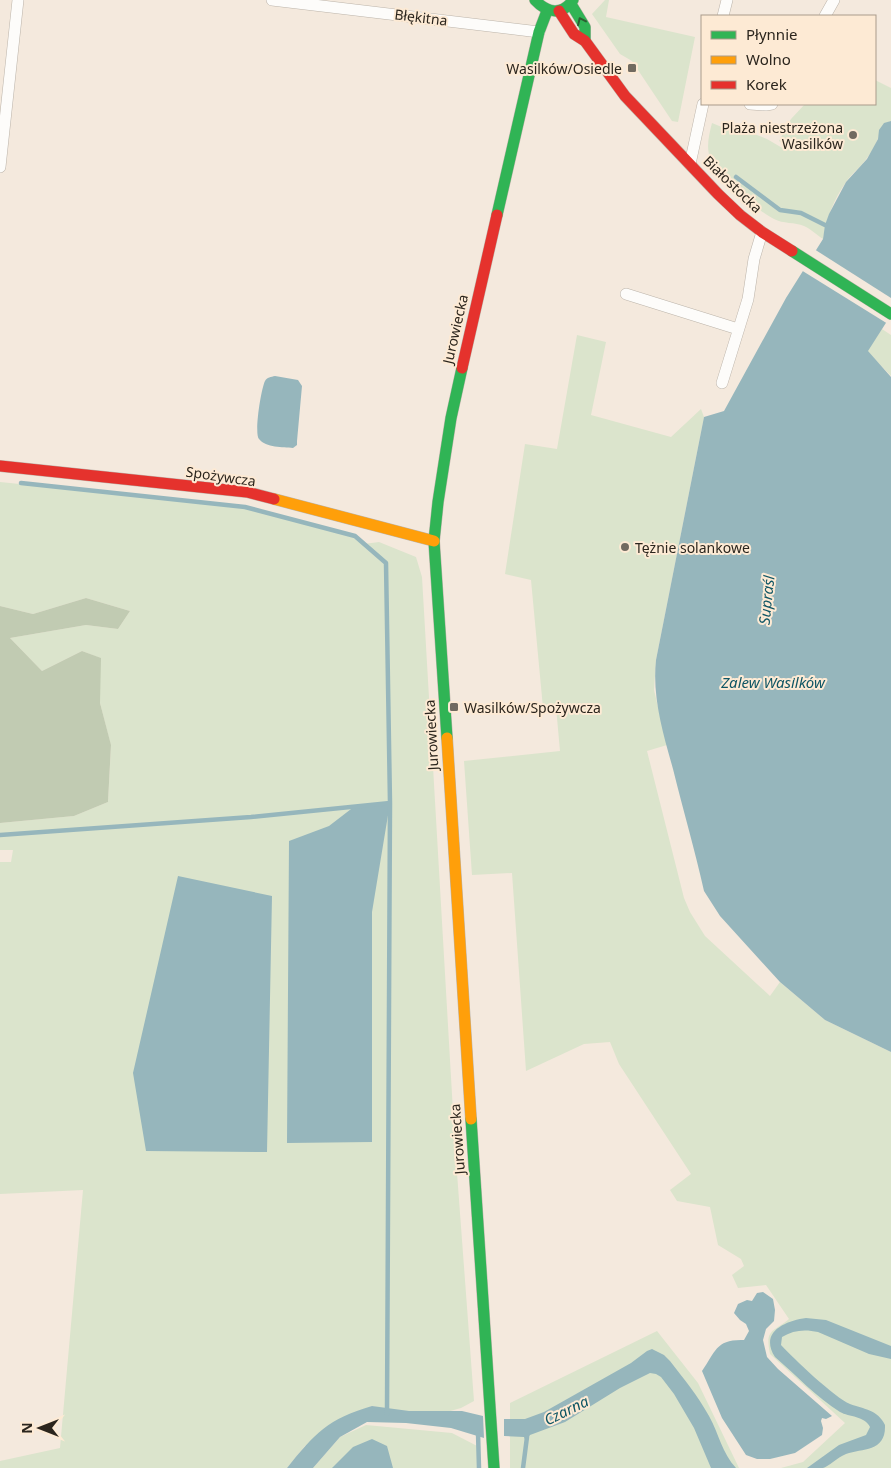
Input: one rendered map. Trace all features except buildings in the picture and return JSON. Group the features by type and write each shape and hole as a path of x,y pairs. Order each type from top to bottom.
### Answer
{"street":[{"path":"0,167 18,0"},
{"name":"Błękitna","path":"272,0 539,32"},
{"path":"535,0 540,7 547,11 559,11 566,8 572,2"},
{"path":"723,15 727,0"},
{"path":"826,15 834,0"},
{"name":"Białostocka","path":"572,2 585,27 585,41"},
{"name":"Jurowiecka","path":"494,1468 434,541 444,462 461,369 539,32 547,11"},
{"name":"Białostocka","path":"559,11 574,34 585,41 625,96 740,215 762,232 891,314"},
{"path":"690,164 703,105"},
{"path":"722,383 748,299 754,259 762,232"},
{"path":"626,294 738,329"},
{"name":"Spożywcza","path":"0,466 247,492 434,541"}],"green space":[{"path":"605,0 609,0 606,17 695,37 678,122 672,121 632,61 620,54 592,14"},
{"path":"876,80 891,88 891,121 882,127 870,154 848,179 838,195 828,217 823,239 804,226 778,221 747,201 720,175 710,158 708,145 712,123 741,135 744,130 767,139 784,149 786,146 779,141 791,119 804,105 876,105"},
{"path":"882,329 891,335 891,376 867,351"},
{"path":"577,335 606,342 591,415 671,437 701,409 704,417 656,660 654,690 667,745 647,751 684,898 690,912 705,936 770,996 780,982 825,1020 891,1052 891,1468 781,1468 803,1462 845,1423 770,1354 768,1340 771,1332 789,1319 766,1285 738,1288 732,1275 744,1266 741,1259 718,1245 710,1207 677,1201 670,1190 691,1174 619,1064 610,1042 584,1044 526,1071 512,873 472,875 464,761 560,751 556,707 543,708 531,580 505,574 525,444 557,449"},
{"path":"0,482 245,507 355,536 364,544 379,542 416,557 422,577 455,1146 474,1401 461,1408 422,1419 372,1406 305,1446 287,1468 0,1468 0,1461 60,1448 83,1190 0,1194 0,862 11,862 13,850 0,850 0,823 74,816 108,802 111,746 100,703 100,658 82,651 42,671 10,638 86,625 118,629 130,611 86,598 33,614 0,606"},
{"path":"86,598 130,611 118,629 86,625 10,638 42,671 82,651 101,658 100,703 111,745 108,802 74,816 0,823 0,606 33,614"},
{"path":"657,1331 698,1383 739,1468 510,1468 510,1403"},
{"path":"366,1425 452,1433 479,1447 479,1468 313,1468 340,1437"}],"water":[{"name":"Zalew Wasilków","path":"891,121 891,315 868,351 891,377 891,1052 825,1020 780,982 720,916 704,891 662,728 655,674 656,660 704,417 724,411 786,298 823,239 829,214 846,182 867,159 878,139 879,130 884,123"},
{"path":"275,376 298,380 302,386 297,445 293,448 266,444 259,439 258,435 257,429 263,386 269,377"},
{"path":"390,803 372,912 372,1142 287,1143 289,841 329,826 355,806"},
{"path":"178,876 272,896 267,1152 146,1151 133,1073"},
{"path":"763,1292 773,1299 775,1310 774,1321 766,1329 763,1340 767,1357 832,1416 826,1419 822,1418 822,1435 795,1453 770,1459 757,1459 746,1455 722,1418 702,1371 714,1352 722,1344 735,1340 744,1340 749,1331 746,1324 734,1313 738,1304 747,1300 752,1301 757,1293"},
{"path":"806,1318 826,1320 891,1346 891,1359 869,1354 818,1332 799,1331 782,1337 781,1345 825,1386 850,1404 875,1413 885,1425 882,1440 878,1444 846,1454 823,1468 807,1468 839,1445 866,1435 870,1427 868,1423 844,1414 831,1406 775,1357 770,1341 772,1334 783,1325"},
{"name":"Czarna","path":"652,1349 664,1355 670,1361 696,1395 709,1416 727,1456 736,1468 711,1468 694,1428 674,1394 661,1377 650,1373 620,1388 565,1422 530,1435 526,1442 524,1437 504,1436 504,1419 525,1419 544,1412 631,1363"},
{"path":"372,1406 409,1411 462,1411 483,1416 484,1438 451,1428 406,1423 367,1422 340,1437 313,1468 287,1468 315,1436 333,1422"},
{"path":"372,1439 387,1446 393,1468 332,1468 353,1447"}],"pier":[{"path":"814,249 891,298 891,319 888,324 801,270"}],"waterway":[{"path":"736,177 780,210 801,213 825,225"},
{"path":"21,483 245,507 355,536 386,563 390,803 387,1414"},
{"path":"0,835 251,817 390,803"},
{"path":"478,1432 479,1468"},
{"path":"523,1468 527,1437"}],"traffic: fast":[{"path":"535,0 544,8 554,11 564,9 573,0"},
{"path":"571,4 585,27 585,41"},
{"path":"497,215 539,32 547,11"},
{"path":"792,251 891,314"},
{"path":"447,738 434,541 451,418 462,368"},
{"path":"471,1119 494,1468"}],"traffic: slow":[{"path":"274,499 434,541"},
{"path":"447,738 471,1119"}],"traffic: jam":[{"path":"559,11 574,34 585,41 625,96 718,194 740,215 762,232 792,251"},
{"path":"462,368 497,215"},
{"path":"0,466 247,492 274,499"}],"place":[{"name":"Wasilków/Osiedle","path":"632,68"},
{"name":"Plaża niestrzeżona Wasilków","path":"853,135"},
{"name":"Tężnie solankowe","path":"625,547"},
{"name":"Wasilków/Spożywcza","path":"454,707"}],"water label":[{"name":"Supraśl","path":"766,600"}]}
